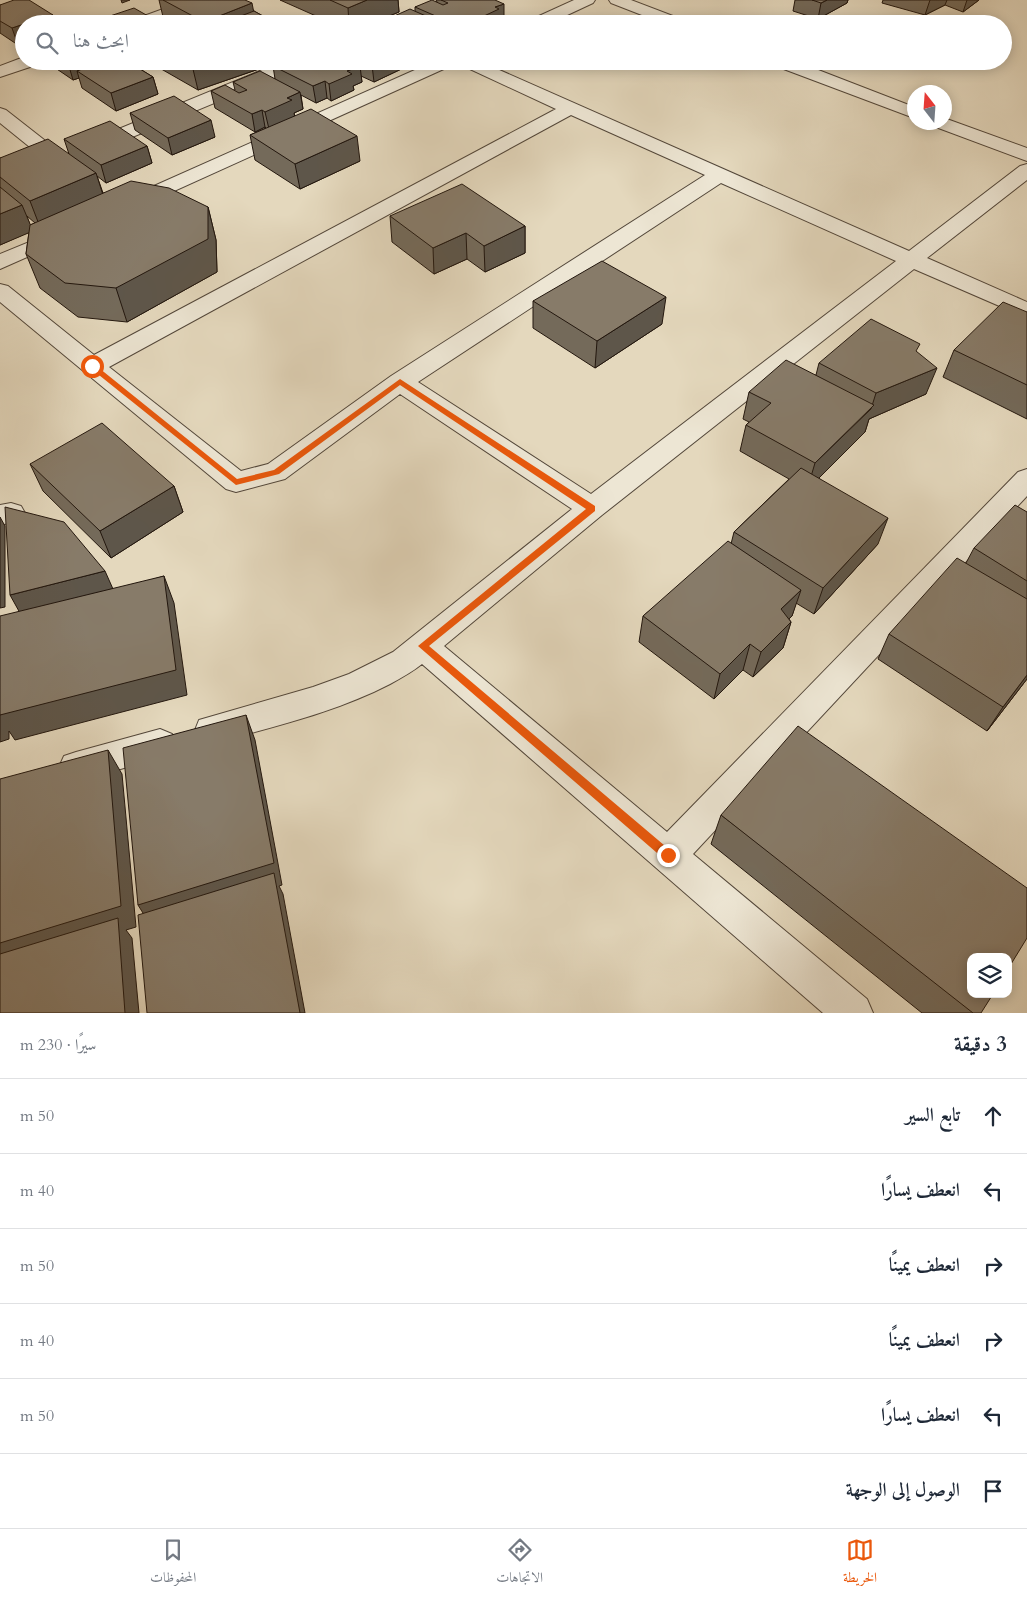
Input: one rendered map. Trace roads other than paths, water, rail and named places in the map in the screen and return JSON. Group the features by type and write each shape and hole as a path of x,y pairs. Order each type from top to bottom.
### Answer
{"street":[{"path":"161,15 203,0"},
{"path":"554,15 587,0"},
{"path":"617,0 656,15"},
{"path":"0,72 15,66"},
{"path":"0,114 51,164 278,70"},
{"path":"117,210 430,70"},
{"path":"484,70 1027,311"},
{"path":"802,70 907,110"},
{"path":"92,366 571,108"},
{"path":"952,127 1027,155"},
{"path":"48,775 313,701 360,684 404,661 592,508 1027,170"},
{"path":"0,291 236,482 276,472 400,382 721,174"},
{"path":"0,262 81,226"},
{"path":"400,382 592,508"},
{"path":"668,855 1027,479"},
{"path":"423,646 853,1013"}]}
